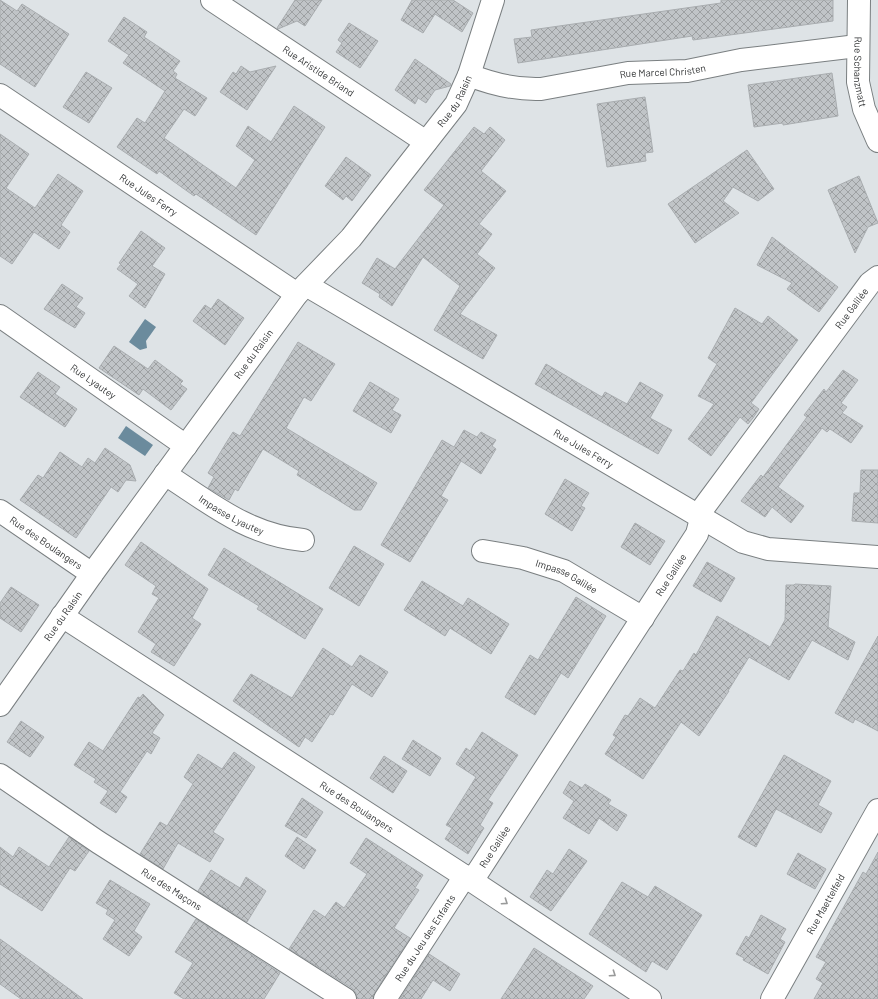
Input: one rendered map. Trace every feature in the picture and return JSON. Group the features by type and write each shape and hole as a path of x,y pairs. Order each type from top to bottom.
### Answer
{"street":[{"name":"Rue Aristide Briand","path":"212,0 426,142"},
{"name":"Rue du Raisin","path":"0,705 92,574 302,289 352,238 456,104 469,75 493,0"},
{"name":"Rue Schanzmatt","path":"859,0 857,46 858,82 871,106 878,141"},
{"name":"Rue Marcel Christen","path":"469,75 500,85 541,89 628,73 687,71 741,60 857,46"},
{"name":"Rue Jules Ferry","path":"0,95 302,289 743,542 756,547 878,557"},
{"name":"Rue Galilée","path":"469,879 643,618 697,534 704,507 870,283 878,277"},
{"name":"Rue Lyautey","path":"0,316 186,446"},
{"name":"Impasse Lyautey","path":"165,474 246,526 279,536 303,540"},
{"name":"Rue des Boulangers","path":"0,511 92,574"},
{"name":"Impasse Galilée","path":"483,551 523,558 564,571 643,618"},
{"name":"Rue des Boulangers","path":"62,616 469,879 650,999"},
{"name":"Rue des Maçons","path":"0,775 98,842 345,999"},
{"name":"Rue Maettelfeld","path":"772,999 878,810"},
{"name":"Rue du Jeu des Enfants","path":"385,999 469,879"}],"water":[{"path":"145,319 156,327 146,341 147,348 140,350 129,342"},
{"path":"126,426 153,445 145,456 118,438"}],"building":[{"path":"0,0 17,11 22,4 69,34 35,87 0,64"},
{"path":"295,0 322,0 305,26 297,21 278,29 277,28"},
{"path":"412,0 453,0 473,13 462,32 435,14 423,33 401,20"},
{"path":"721,0 833,0 833,21 693,40 692,36 518,63 514,39 532,37 531,30 721,3"},
{"path":"124,17 147,32 144,37 180,61 173,71 177,74 175,78 207,98 195,116 184,109 164,138 236,188 255,160 236,146 248,126 271,142 294,106 325,127 256,235 196,194 194,196 159,171 157,174 117,147 137,118 145,123 165,91 123,63 129,55 108,41"},
{"path":"349,23 378,41 360,68 336,52 342,43 338,40"},
{"path":"415,59 451,84 450,86 435,90 426,103 418,98 415,104 395,90"},
{"path":"241,66 250,72 276,66 247,110 220,92 233,72 236,74"},
{"path":"86,72 112,88 89,123 63,107"},
{"path":"832,73 838,116 783,125 783,123 754,127 748,85"},
{"path":"645,97 653,152 645,153 646,161 607,167 597,104"},
{"path":"474,127 484,134 490,127 505,140 481,171 506,191 479,224 492,234 477,254 495,268 460,314 497,335 483,359 434,330 460,286 423,257 392,306 379,297 380,294 362,283 377,258 395,269 444,205 424,190"},
{"path":"0,134 29,154 6,188 35,208 58,174 83,191 61,225 70,232 59,249 34,232 12,264 0,256"},
{"path":"747,150 774,189 758,201 733,187 723,201 739,213 695,243 668,204"},
{"path":"346,157 371,175 352,201 346,196 343,200 325,186"},
{"path":"859,176 878,223 868,227 855,253 828,190"},
{"path":"141,231 165,248 152,266 165,274 145,308 129,296 138,284 117,269 121,264 119,263"},
{"path":"772,237 838,287 819,312 787,289 792,283 757,265"},
{"path":"62,284 83,298 76,307 85,313 75,328 44,309"},
{"path":"218,299 244,318 225,345 193,321 205,305 211,309"},
{"path":"735,308 762,324 768,316 798,340 751,403 759,409 753,418 748,424 740,417 711,456 688,439 714,404 698,396 717,364 708,358"},
{"path":"298,342 335,364 311,401 304,397 286,428 377,483 361,510 354,510 297,475 299,471 263,449 238,491 235,489 229,500 208,488 214,477 208,473 226,443 233,432 240,436"},
{"path":"114,346 148,369 155,360 183,381 180,384 187,389 171,410 143,389 139,395 99,368"},
{"path":"546,364 602,397 605,392 627,404 640,382 663,395 650,418 672,430 658,454 535,384"},
{"path":"843,370 858,380 841,403 847,407 842,413 863,426 851,443 830,429 827,432 822,428 778,487 804,506 791,523 772,507 765,517 741,501 761,475 763,477 807,417 804,415 824,389 826,392"},
{"path":"38,372 60,387 55,394 77,409 65,427 20,397"},
{"path":"370,382 399,399 392,410 401,415 391,433 353,411"},
{"path":"464,430 477,437 481,432 496,440 492,446 496,449 481,474 461,461 441,496 448,500 410,562 381,545 442,440 454,447"},
{"path":"105,448 130,465 136,481 126,480 118,492 111,487 76,538 20,500 38,475 43,478 60,452 82,467 88,458 95,463"},
{"path":"861,470 878,470 878,523 852,521 854,493 860,493"},
{"path":"565,479 589,493 581,506 585,508 572,531 545,514"},
{"path":"635,523 665,541 650,565 621,547"},
{"path":"141,542 208,589 192,618 201,624 174,666 151,652 156,644 138,632 159,598 152,594 156,586 125,565"},
{"path":"354,546 384,564 359,606 329,588"},
{"path":"224,548 323,609 305,639 257,609 259,606 208,575"},
{"path":"707,562 735,578 721,602 693,586"},
{"path":"422,581 463,606 468,598 509,624 491,654 450,628 445,636 404,610"},
{"path":"786,585 831,586 828,627 855,642 848,660 812,640 789,680 749,657 729,691 699,736 681,722 643,779 605,754 616,737 613,735 625,715 628,716 640,698 655,708 680,670 683,671 694,653 696,655 717,616 770,647 785,620"},
{"path":"11,587 39,605 21,632 0,618 0,603"},
{"path":"576,597 606,616 568,678 561,673 535,715 505,697 530,655 538,660"},
{"path":"878,636 878,731 855,719 853,723 835,713"},
{"path":"323,648 352,667 360,655 388,672 372,697 352,684 333,715 330,714 312,742 305,737 299,747 233,701 251,674 292,698"},
{"path":"143,694 164,715 152,733 160,738 151,754 147,751 120,792 127,797 116,813 100,803 108,791 94,782 96,779 74,765 89,742 103,751 138,697 140,698"},
{"path":"21,721 44,737 30,757 7,742"},
{"path":"482,732 518,755 488,800 493,803 480,825 484,828 468,854 445,839 452,828 446,825 476,777 456,764 466,748 470,751"},
{"path":"413,740 441,758 430,776 402,759"},
{"path":"234,752 255,767 213,832 224,839 210,862 178,843 163,869 140,854 160,822 167,826 193,784 184,777 198,754 222,769"},
{"path":"784,755 831,781 818,805 832,813 821,833 776,809 756,847 738,837"},
{"path":"384,756 407,771 393,793 370,778"},
{"path":"570,781 582,788 585,784 611,800 608,804 627,815 617,831 599,818 589,834 563,818 574,801 563,793"},
{"path":"302,798 323,812 306,838 285,826"},
{"path":"69,837 89,851 75,871 70,868 42,911 0,884 0,847 13,857 19,847 49,867"},
{"path":"297,837 316,850 304,869 285,856"},
{"path":"366,838 423,875 415,888 419,890 394,928 410,938 375,992 373,999 357,999 356,993 352,988 289,949 314,910 325,917 336,902 344,908 367,874 350,863"},
{"path":"569,849 587,861 551,911 530,897 547,870 553,874"},
{"path":"878,852 878,999 814,999 823,983 816,979 826,962 816,957 863,872 866,874"},
{"path":"798,853 826,869 815,889 787,874"},
{"path":"211,870 240,888 246,877 266,891 247,922 198,891"},
{"path":"110,880 150,904 134,931 142,937 129,956 103,939 115,920 106,914 108,910 96,903"},
{"path":"622,882 648,897 655,886 702,915 667,970 652,961 646,972 589,934"},
{"path":"761,915 786,929 780,939 785,942 768,974 743,960 744,958 736,954 746,936 749,938"},
{"path":"196,919 280,973 264,999 184,999 174,993 193,963 175,952"},
{"path":"0,939 83,999 21,999 0,984"},
{"path":"534,948 593,986 584,999 501,999"},
{"path":"429,954 460,974 450,991 433,980 421,999 400,999"}]}
